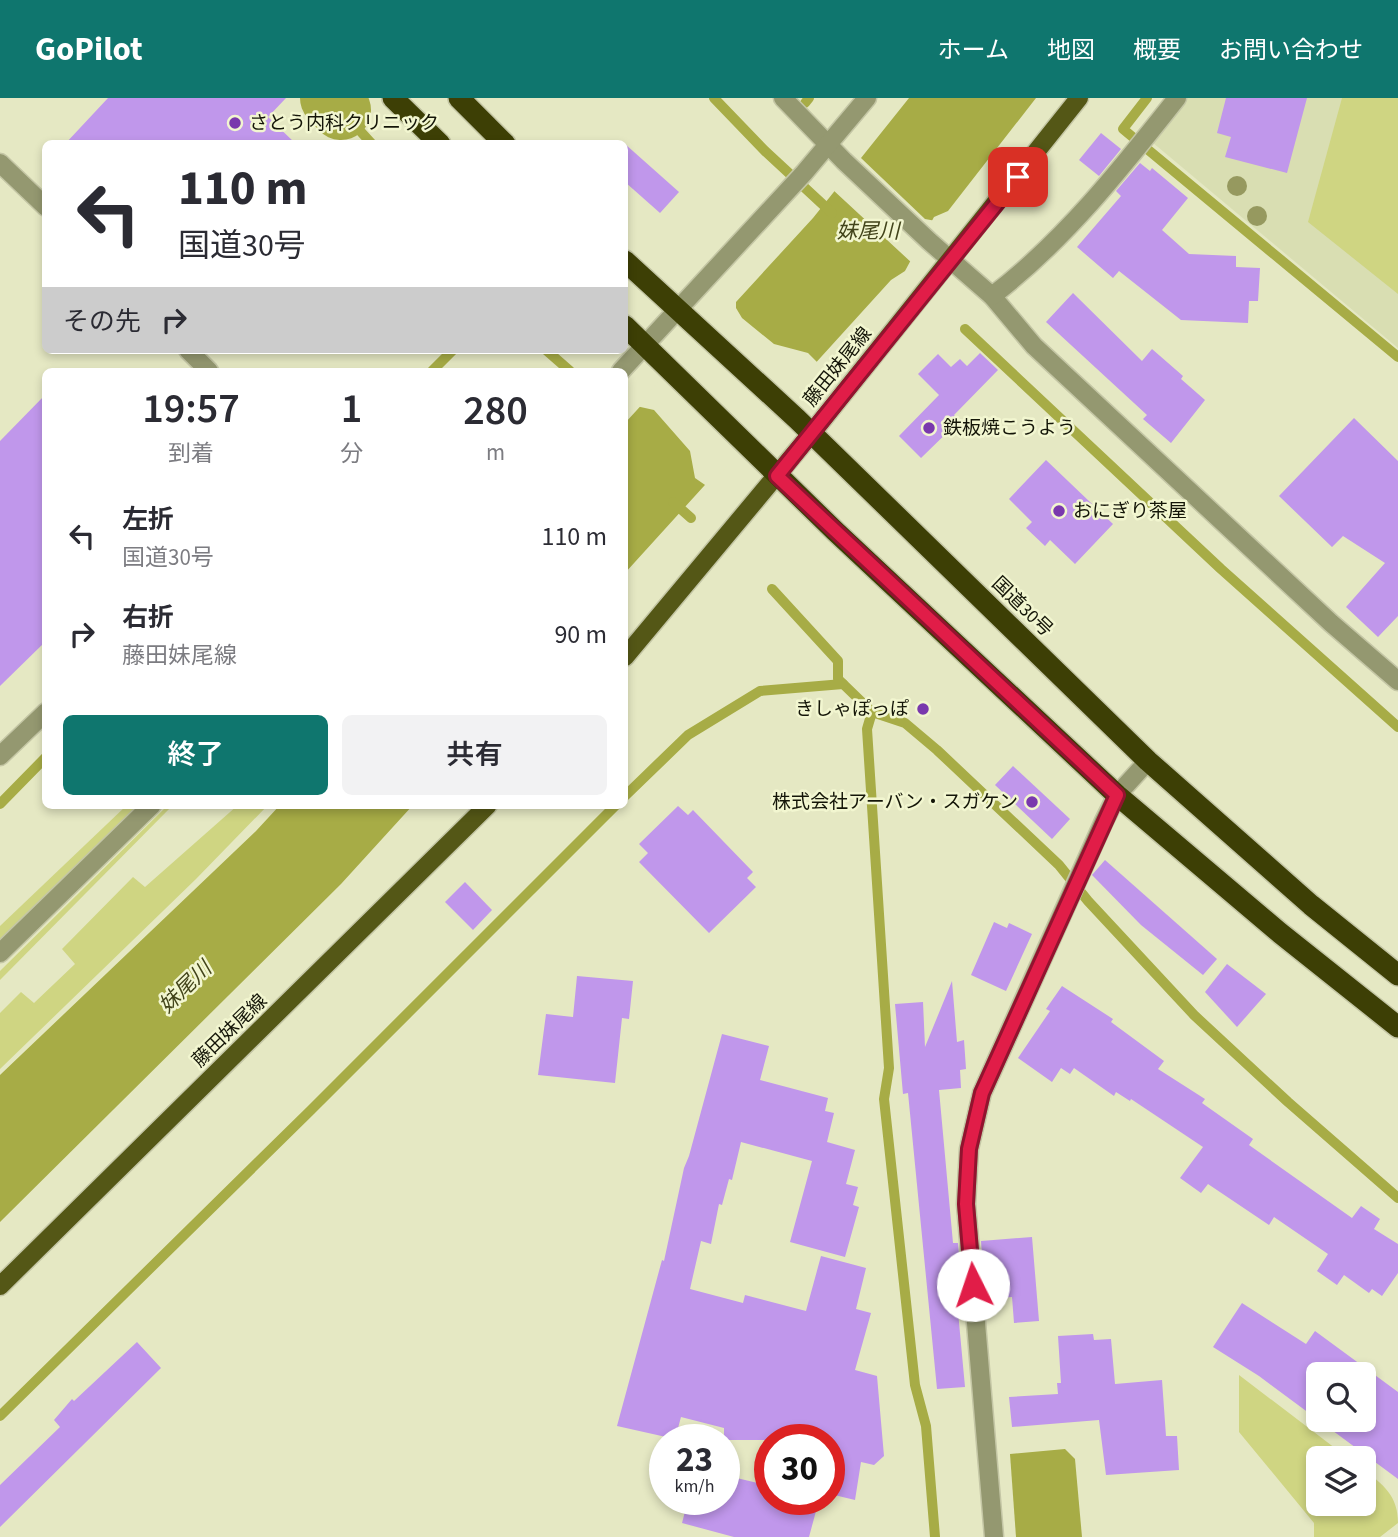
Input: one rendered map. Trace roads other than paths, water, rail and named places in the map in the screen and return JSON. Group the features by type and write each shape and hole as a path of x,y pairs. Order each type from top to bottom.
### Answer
{"highway":[{"path":"393,98 436,140"},
{"path":"459,98 501,140"},
{"name":"国道30号","path":"628,264 804,426 1148,761 1311,905 1398,975"},
{"path":"628,329 770,468 1117,795 1280,933 1398,1027"}],"main road":[{"name":"藤田妹尾線","path":"628,653 804,426 950,260 1079,98"},
{"name":"藤田妹尾線","path":"0,1286 484,809"}],"street":[{"path":"783,98 929,241 992,296 1034,346 1331,623 1398,681"},
{"path":"626,368 652,354 679,310 804,173 867,98"},
{"path":"992,296 1014,280 1097,199 1177,98"},
{"path":"0,163 42,203"},
{"path":"192,354 206,368"},
{"path":"0,756 42,716"},
{"path":"994,1537 966,1204 969,1149 982,1093 1081,871 1117,795 1148,761"},
{"path":"0,953 148,809"}],"water":[{"name":"妹尾川","path":"909,98 1036,98 948,211 934,217 905,271 891,280 628,570 628,420 813,218"},
{"name":"妹尾川","path":"276,809 409,809 341,884 0,1222 0,1075"},
{"path":"1065,1449 1075,1459 1082,1537 1016,1537 1010,1454"}],"waterway":[{"path":"330,98 341,110"},
{"path":"714,98 765,151 832,213"},
{"path":"805,103 809,98"},
{"path":"1147,98 1123,129 1398,357"},
{"path":"341,110 368,140"},
{"path":"965,329 1221,569 1398,727"},
{"path":"435,368 449,354"},
{"path":"551,354 567,368"},
{"path":"673,502 691,518"},
{"path":"772,589 838,661 838,679 872,712 905,723 937,750 1059,865 1088,901 1194,1015 1398,1198"},
{"path":"628,793 688,735 760,691 843,684"},
{"path":"872,712 867,729 889,1068 884,1099 915,1385 926,1426 935,1537"},
{"path":"0,804 42,761"},
{"path":"0,1416 612,809"}],"place":[{"name":"さとう内科クリニック","path":"235,123"},
{"name":"鉄板焼こうよう","path":"929,428"},
{"name":"おにぎり茶屋","path":"1059,511"},
{"name":"きしゃぽっぽ","path":"923,709"},
{"name":"株式会社アーバン・スガケン","path":"1032,802"}]}
